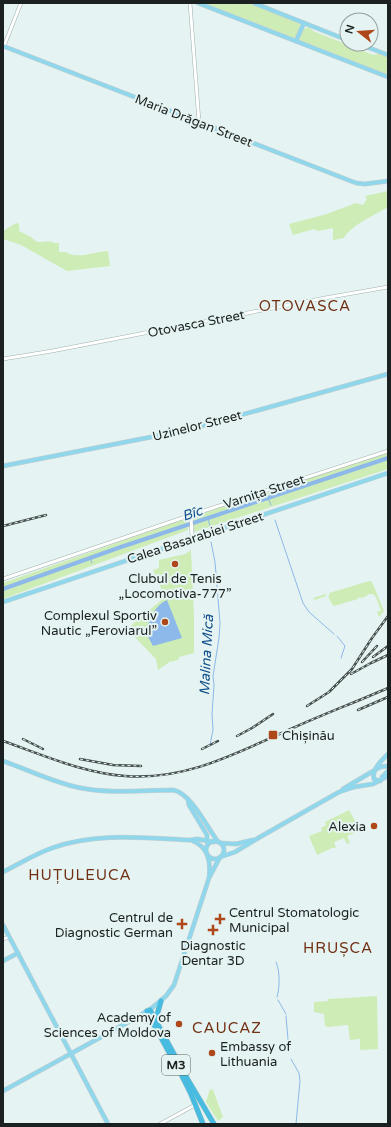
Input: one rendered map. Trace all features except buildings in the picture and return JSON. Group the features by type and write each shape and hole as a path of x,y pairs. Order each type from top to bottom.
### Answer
{"highway":[{"path":"132,1020 144,1019 156,1025 156,1014 161,1001"},
{"name":"M3","path":"148,1011 214,1124"},
{"name":"M3","path":"156,1025 196,1104 203,1124"}],"main road":[{"path":"198,3 388,77"},
{"path":"254,3 339,37"},
{"path":"296,41 304,23"},
{"name":"Maria Drăgan Street","path":"4,46 356,183 365,184 388,181"},
{"name":"Uzinelor Street","path":"3,466 187,430 388,374"},
{"name":"Calea Basarabiei Street","path":"3,602 388,473"},
{"path":"380,781 373,778 375,770 388,754"},
{"path":"382,760 388,765"},
{"path":"3,761 80,788 111,791 172,790 181,793 193,804 217,842 224,849 223,854 209,878 174,985 161,1001 148,1011 3,1091"},
{"path":"191,840 199,844 213,858 232,854 260,836 375,770 388,765"},
{"path":"380,781 388,772"},
{"path":"339,792 354,787 373,784 388,776"},
{"path":"188,799 189,805 207,836 207,849 210,868 209,878"},
{"path":"3,872 52,848 83,840 115,837 191,840 203,836 204,832"},
{"path":"197,839 239,844 260,836"},
{"path":"208,846 217,842"},
{"path":"3,925 72,1053 108,1124"},
{"path":"3,961 18,953"}],"street":[{"path":"4,46 21,3"},
{"path":"190,3 199,122"},
{"name":"Otovasca Street","path":"3,359 388,287"},
{"name":"Varnița Street","path":"3,579 388,451"},
{"path":"191,516 192,538"},
{"path":"3,939 9,937"},
{"path":"160,1124 196,1104"}],"green space":[{"path":"204,3 248,3 301,23 301,25 296,37 293,38"},
{"path":"309,27 313,31 339,41 339,52 366,52 373,55 379,54 388,57 388,75 301,41 299,39 304,29"},
{"path":"388,191 388,207 352,229 344,238 333,240 333,228 318,231 314,229 293,235 289,224 327,214 356,203 363,205 367,199 365,196"},
{"path":"16,223 19,224 19,231 37,242 59,243 59,252 81,255 108,251 110,266 67,271 21,245 3,239 3,231"},
{"path":"388,453 388,469 194,532 194,516"},
{"path":"187,518 188,530 3,599 3,583"},
{"name":"Complexul Sportiv Nautic „Feroviarul”","path":"191,550 194,653 179,657 179,659 172,662 171,661 158,670 156,659 127,629 165,597 153,570 159,568 159,560 185,554"},
{"path":"369,581 372,582 384,611 379,617 377,612 381,611 376,597 373,594 368,594 367,596 361,598 359,597 358,599 334,606 328,596 330,595 329,593"},
{"path":"326,594 326,596 315,600 313,598"},
{"path":"349,810 360,830 347,836 350,843 347,844 344,838 334,842 336,848 332,848 317,855 309,836 322,831 321,828 326,825 325,822"},
{"path":"377,996 378,1049 360,1050 360,1039 350,1040 348,1025 327,1027 325,1026 324,1014 314,1012 314,1002 328,1001 328,999"},
{"path":"210,1089 213,1090 223,1117 218,1121 206,1102"}],"water":[{"path":"167,600 182,638 153,646 145,631 156,609"}],"waterway":[{"name":"Bîc","path":"3,589 118,548 388,458"},
{"name":"Bîc","path":"268,498 271,505"},
{"name":"Malina Mică","path":"208,518 210,526"},
{"path":"275,520 303,603 309,612 334,634"},
{"name":"Malina Mică","path":"210,745 213,730 213,676 220,623 215,562 211,542"},
{"name":"Bîc","path":"90,558 92,563"},
{"path":"337,636 345,646 341,658"},
{"name":"Malina Mică","path":"276,962 279,979 277,997"},
{"name":"Malina Mică","path":"278,1000 286,1014"},
{"name":"Malina Mică","path":"286,1016 289,1051"},
{"name":"Malina Mică","path":"291,1059 299,1073 300,1081 296,1124"}],"railway":[{"path":"3,526 46,515"},
{"path":"307,706 329,692 352,669 388,616"},
{"path":"362,662 377,646"},
{"path":"373,657 388,646"},
{"path":"351,674 388,655"},
{"path":"3,741 63,763 109,774 125,776 170,774 212,763 388,688"},
{"path":"358,710 388,697"},
{"path":"237,736 273,714"},
{"path":"23,739 43,749"},
{"path":"202,749 218,741"},
{"path":"80,759 113,765 141,766"}],"place":[{"name":"Clubul de Tenis „Locomotiva-777”","path":"175,564"},
{"name":"Complexul Sportiv Nautic „Feroviarul”","path":"165,622"},
{"name":"Chișinău","path":"273,735"},
{"name":"Alexia","path":"374,826"},
{"name":"Centrul Stomatologic Municipal","path":"220,919"},
{"name":"Centrul de Diagnostic German","path":"182,924"},
{"name":"Diagnostic Dentar 3D","path":"213,930"},
{"name":"Academy of Sciences of Moldova","path":"179,1024"},
{"name":"Embassy of Lithuania","path":"212,1053"}],"district":[{"name":"OTOVASCA","path":"305,306"},
{"name":"HUȚULEUCA","path":"80,875"},
{"name":"HRUȘCA","path":"338,948"},
{"name":"CAUCAZ","path":"227,1028"}]}
